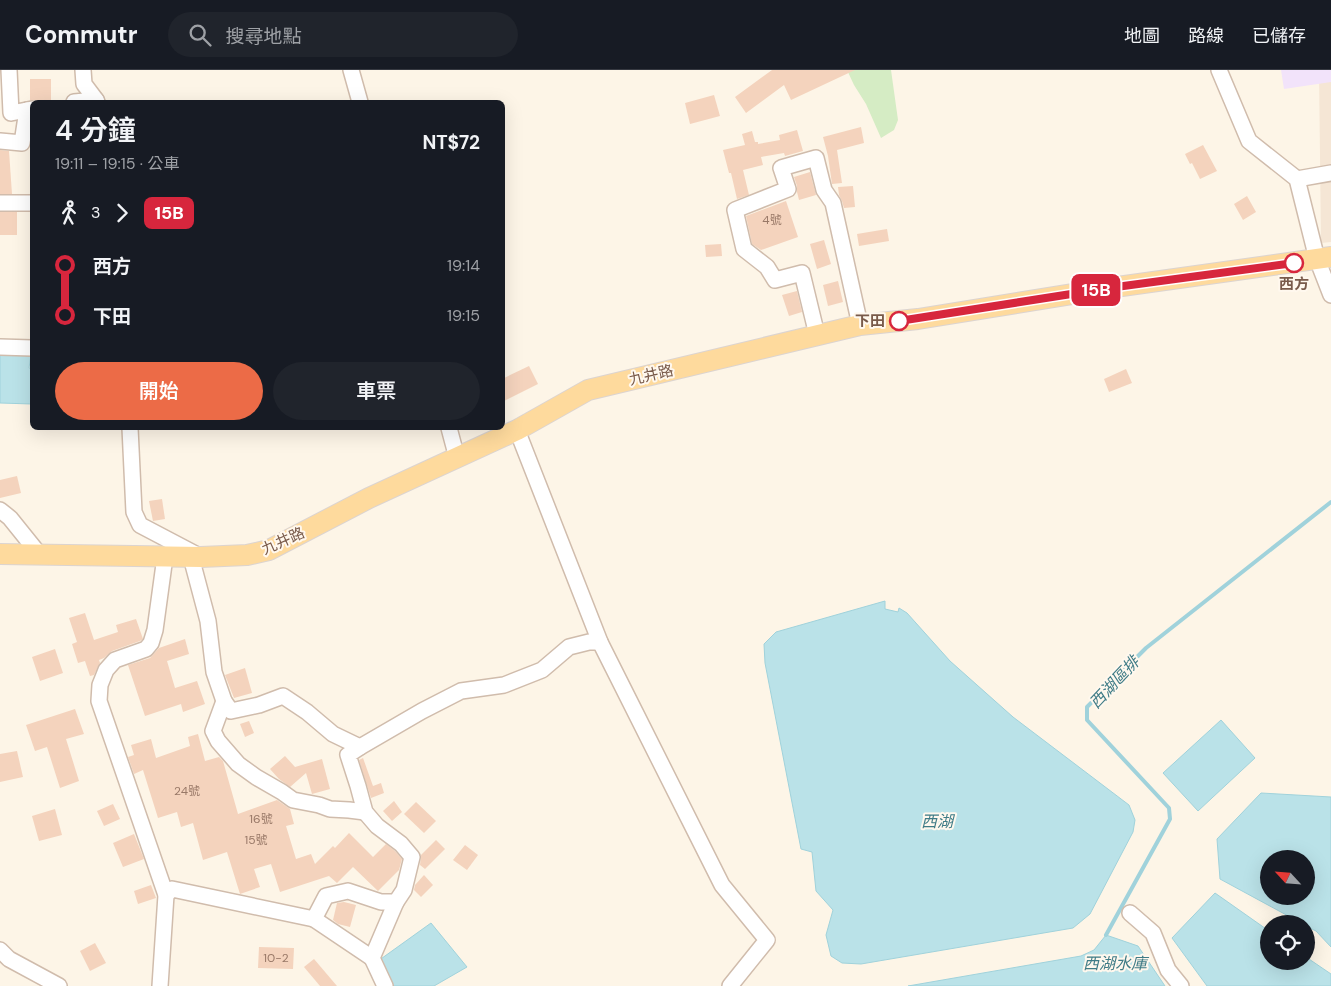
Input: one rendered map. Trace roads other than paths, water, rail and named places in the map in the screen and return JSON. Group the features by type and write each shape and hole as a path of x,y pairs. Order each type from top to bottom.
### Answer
{"main road":[{"name":"九井路","path":"0,554 165,557 247,555 269,550 369,498 517,430 588,390 860,326 1324,258"}],"street":[{"path":"0,142 22,143 30,110 11,113 9,70"},
{"path":"83,70 84,84 95,100"},
{"path":"351,70 359,100"},
{"path":"1219,70 1249,141 1297,179 1324,258 1331,294"},
{"path":"817,335 802,273 775,280 767,267 744,249 735,210 788,189 781,168 816,158 824,190 833,202 860,326"},
{"path":"1297,179 1331,174"},
{"path":"0,203 30,203"},
{"path":"0,347 30,348"},
{"path":"130,430 134,512 140,525 196,557 208,621 214,672 224,701 231,710 259,705 284,696 333,734 360,747"},
{"path":"450,430 457,458"},
{"path":"517,430 600,642 722,885 767,940 730,986"},
{"path":"0,510 10,518 39,554"},
{"path":"160,986 166,895 99,701 100,686 106,670 115,660 146,649 151,644 156,630 165,557"},
{"path":"372,958 396,902 404,890 412,857 401,844 377,826 365,812 348,754 422,711 461,692 504,685 542,670 569,647 589,642 600,642"},
{"path":"224,701 213,731 218,741 238,764 293,800 330,809 365,812"},
{"path":"166,895 172,889 314,919 372,958 385,986"},
{"path":"314,919 326,896 348,890 381,902 396,902"},
{"path":"1130,913 1153,932 1168,970 1180,986"},
{"path":"0,950 9,959 59,986"}],"water":[{"path":"0,351 30,355 30,404 0,403"},
{"name":"西湖","path":"885,601 885,609 898,612 899,608 907,613 950,661 1013,717 1129,805 1135,820 1133,832 1090,914 1073,928 861,964 842,963 831,956 826,935 833,910 816,891 812,852 801,849 765,663 764,644 776,632"},
{"path":"1221,720 1255,758 1198,811 1163,773"},
{"path":"1261,793 1331,797 1331,947 1315,930 1315,915 1286,915 1268,905 1315,905 1315,850 1260,850 1260,901 1220,879 1217,839"},
{"path":"1215,893 1260,925 1260,970 1315,970 1315,963 1331,974 1331,986 1207,986 1172,938"},
{"path":"431,923 467,967 434,986 390,986 378,961"},
{"name":"西湖水庫","path":"1106,935 1138,946 1165,986 908,986 1081,956 1094,950"}],"waterway":[{"name":"西湖區排","path":"1106,935 1170,819 1169,808 1087,720 1087,707 1146,648 1331,502"}],"place":[{"name":"西方","path":"1294,263"},
{"name":"下田","path":"899,321"}]}
